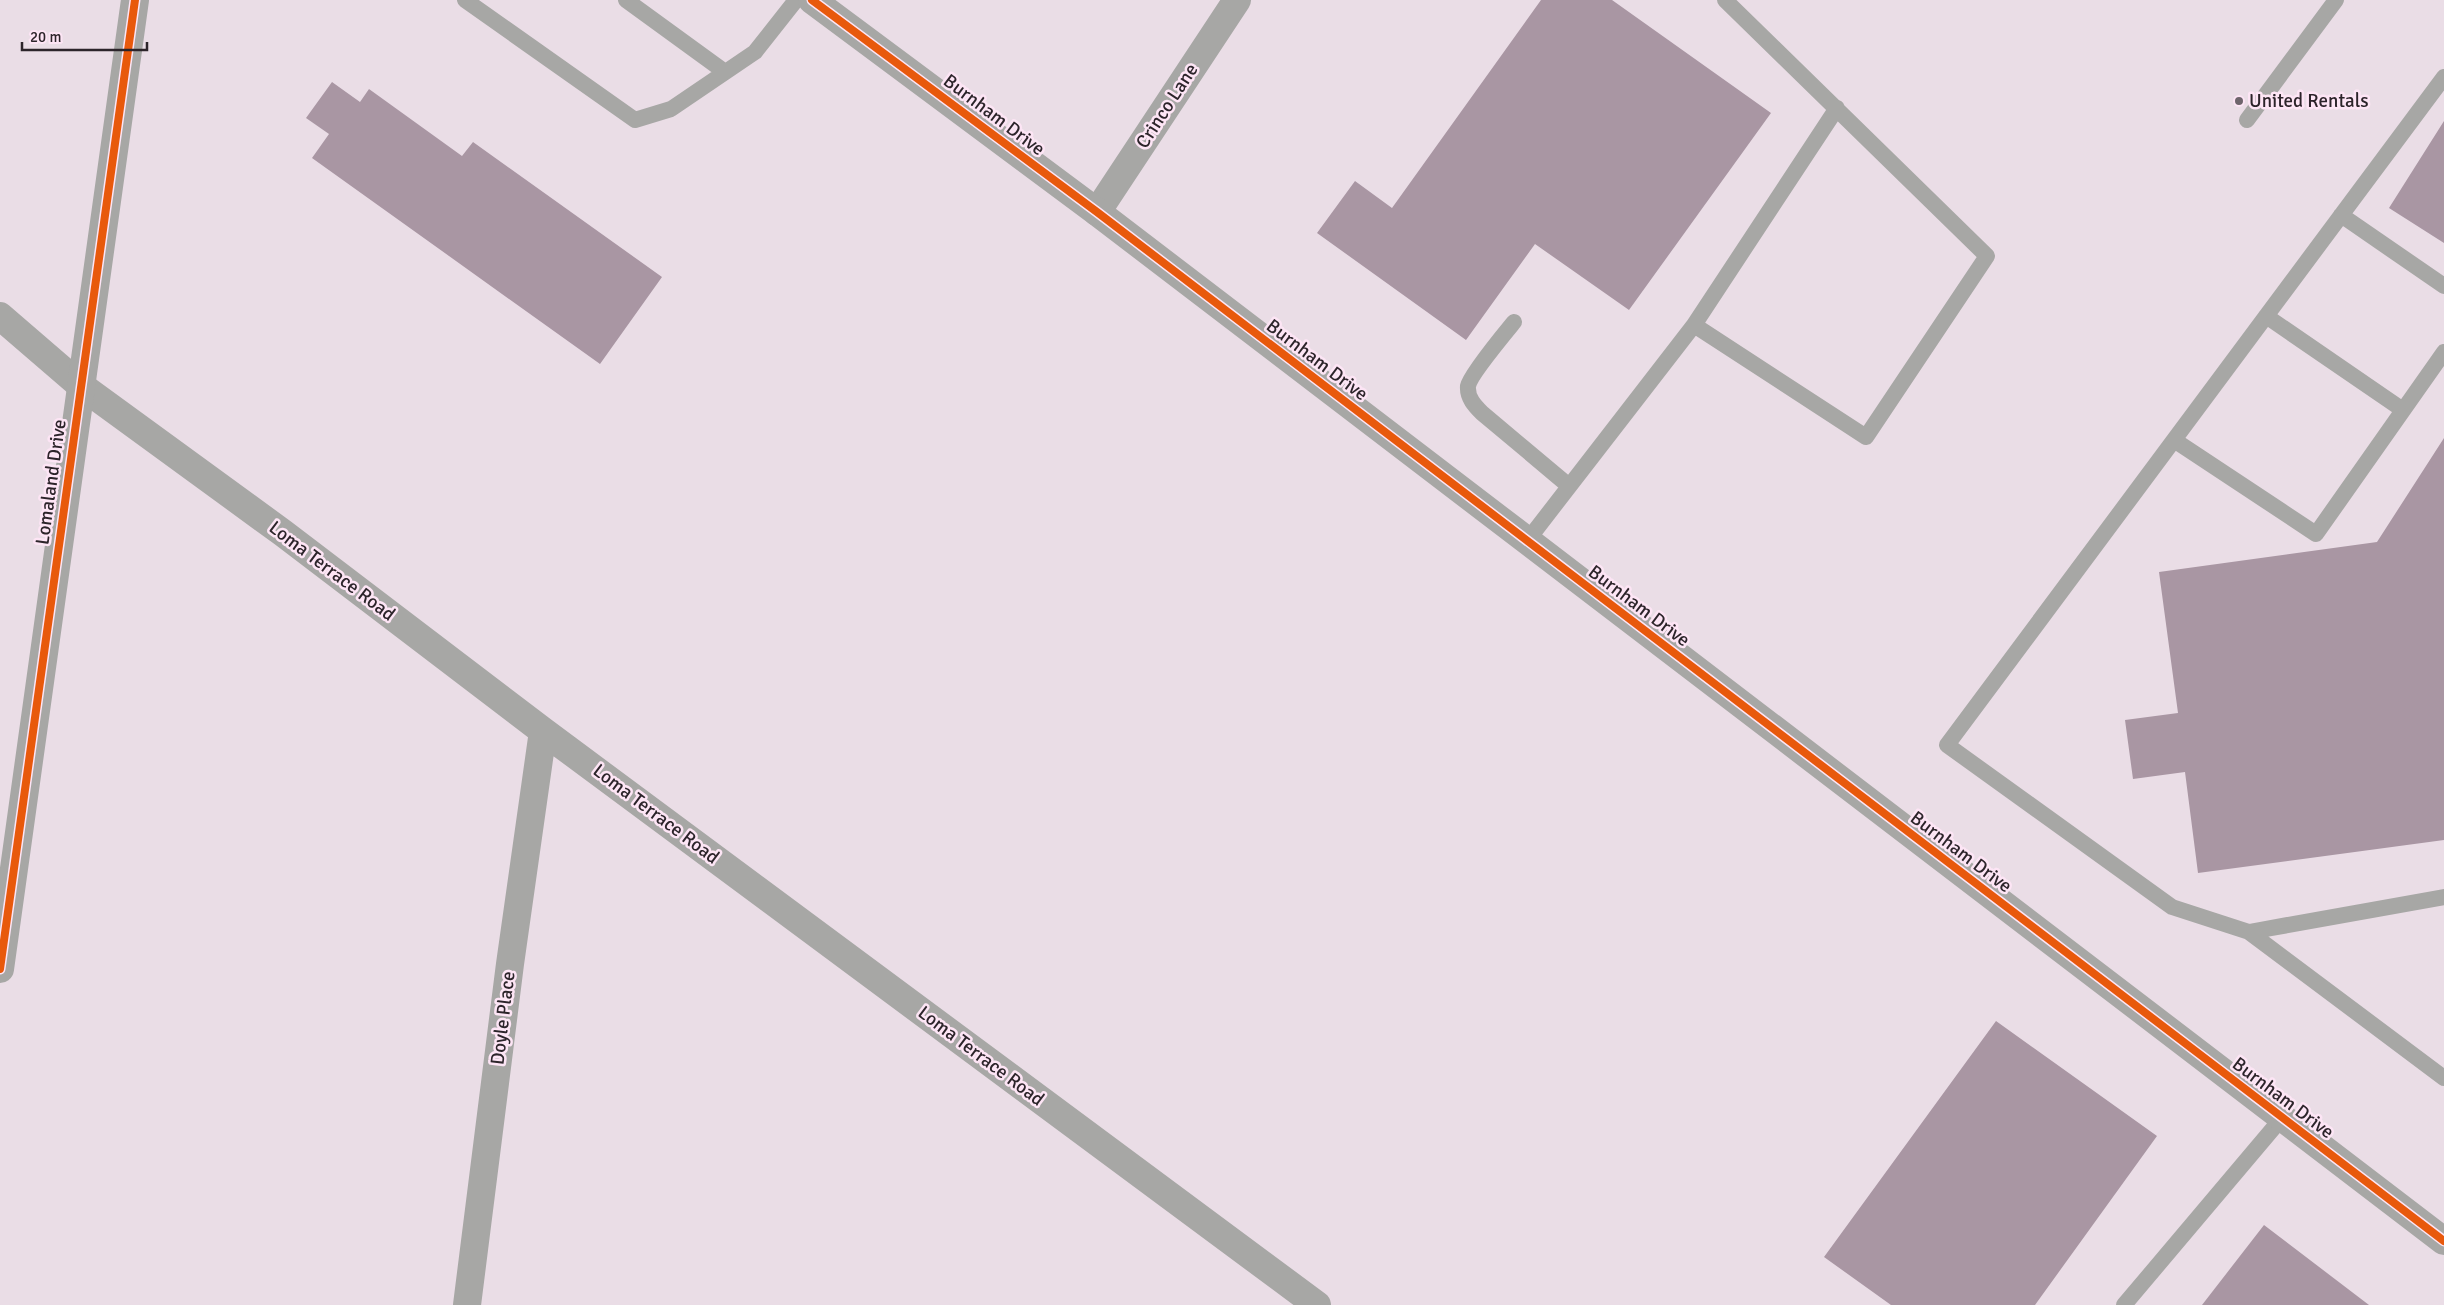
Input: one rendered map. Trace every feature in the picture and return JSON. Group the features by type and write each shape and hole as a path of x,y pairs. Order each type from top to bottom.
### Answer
{"street":[{"name":"Lomaland Drive","path":"0,969 135,0"},
{"name":"Burnham Drive","path":"812,0 1097,212 2444,1242"},
{"name":"Crinco Lane","path":"1097,212 1237,0"},
{"name":"Loma Terrace Road","path":"0,316 80,385 283,533 543,731 1317,1305"},
{"name":"Doyle Place","path":"467,1305 510,964 543,731"}],"lane":[{"path":"465,0 635,120 671,109 755,52 796,0"},
{"path":"626,0 725,72"},
{"path":"1694,325 1866,437 1987,256 1725,0"},
{"path":"2247,120 2336,0"},
{"path":"2444,76 1947,745 2172,907 2249,932 2444,1078"},
{"path":"1527,541 1694,325 1837,108"},
{"path":"2341,215 2444,286"},
{"path":"2266,316 2403,410"},
{"path":"1514,322 1468,385 1472,403 1569,486"},
{"path":"2174,440 2316,534 2444,352"},
{"path":"2249,932 2444,897"},
{"path":"2124,1305 2282,1118"}],"building":[{"path":"1541,0 1612,0 1771,113 1629,310 1535,244 1466,340 1317,233 1355,181 1392,208"},
{"path":"332,82 360,102 369,89 462,156 473,142 662,277 600,364 312,158 329,134 306,118"},
{"path":"2444,121 2444,243 2389,208"},
{"path":"2444,438 2444,840 2198,873 2185,772 2133,779 2125,720 2178,713 2159,572 2377,542"},
{"path":"1996,1021 2157,1136 2035,1305 1891,1305 1824,1257"},
{"path":"2264,1225 2369,1305 2202,1305"}],"cycle path":[{"path":"0,969 135,0"},
{"path":"812,0 1097,212 2444,1241"}],"place":[{"name":"United Rentals","path":"2239,101"}]}
